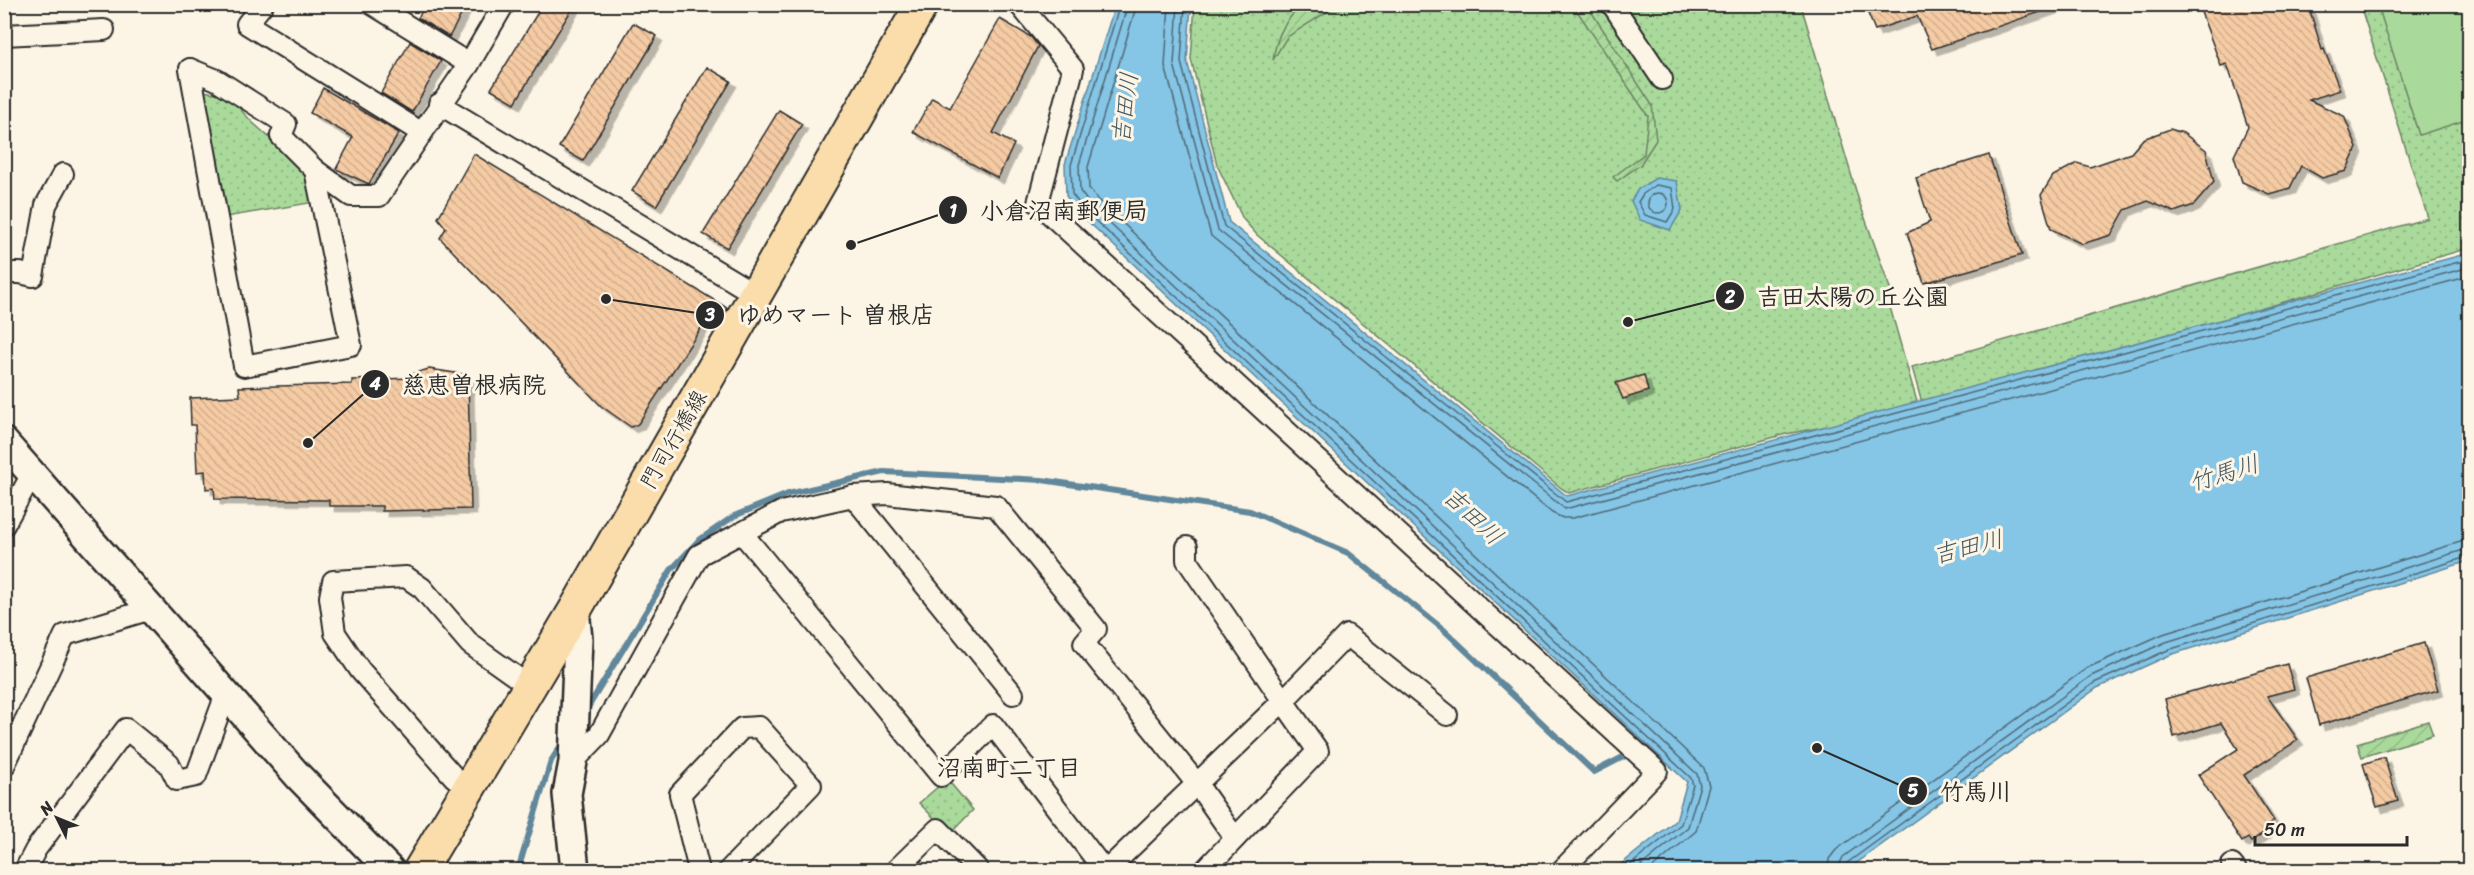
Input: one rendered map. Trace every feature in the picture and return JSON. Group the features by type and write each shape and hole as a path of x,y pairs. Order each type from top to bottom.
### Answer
{"main road":[{"name":"門司行橋線","path":"420,870 574,610 922,4"}],"street":[{"path":"262,4 247,24 422,133"},
{"path":"372,4 468,63"},
{"path":"315,170 351,345 244,366 190,69 217,80 286,124 280,136 315,170 351,196 379,196 468,63 504,4"},
{"path":"1019,4 1073,69 1039,192 1038,203 1657,771 1562,870"},
{"path":"1612,4 1662,79"},
{"path":"4,35 104,30"},
{"path":"439,104 755,294"},
{"path":"4,273 33,276 46,205 63,174"},
{"path":"4,442 299,777 390,870"},
{"path":"4,525 32,474"},
{"path":"573,757 599,735 699,555 782,512 853,496 888,494 996,506 1096,629 1084,642 1197,784 1235,838"},
{"path":"853,496 1013,694"},
{"path":"742,533 941,776 993,725 1106,870 1283,701 1347,635 1447,715"},
{"path":"1187,547 1187,560 1318,751 1205,870"},
{"path":"469,788 454,777 360,670 335,633 330,597 333,581 406,577 422,588 470,644 529,686"},
{"path":"4,766 65,635 151,609"},
{"path":"574,610 578,639 573,757 567,794 575,870"},
{"path":"25,870 36,849 126,729 169,764 177,780 196,776 226,694"},
{"path":"699,870 680,794 742,728 759,727 811,785 729,870"},
{"path":"896,870 938,829 978,870"}],"green space":[{"path":"1274,4 1275,7 1279,4 1801,5 1859,201 1891,291 1886,293 1919,409 1786,434 1569,493 1561,488 1257,235 1243,219 1217,165 1191,59 1195,5"},
{"path":"1305,4 1338,5 1287,37 1273,60 1276,44 1287,22"},
{"path":"1573,5 1587,5 1652,105 1656,140 1640,165 1617,181 1613,177 1644,154 1648,116"},
{"path":"2360,5 2469,5 2469,248 1923,407 1912,367 2428,218"},
{"path":"2403,5 2469,5 2469,119 2419,135 2380,12"},
{"path":"203,91 227,95 252,122 307,171 315,202 226,217"},
{"path":"2428,721 2433,735 2362,757 2357,743"},
{"path":"947,779 973,810 950,834 919,803"}],"water":[{"name":"吉田川","path":"1115,5 1191,5 1187,61 1229,222 1567,496 2469,253 2469,561 2170,655 2097,688 1847,870 1614,870 1676,820 1687,782 1080,214 1066,196 1065,164"},
{"path":"1656,178 1677,181 1682,210 1670,230 1640,220 1631,201 1638,189"}],"building":[{"path":"426,4 467,4 449,37 418,18"},
{"path":"543,4 575,4 515,103 491,89"},
{"path":"1864,4 2055,4 2055,7 1932,49 1917,16 1875,30"},
{"path":"2198,4 2308,4 2322,50 2324,49 2340,90 2309,100 2344,116 2357,148 2346,171 2322,178 2301,166 2290,188 2269,194 2242,182 2234,156 2248,127 2227,64 2221,66"},
{"path":"1000,19 1031,37 1038,46 993,133 1014,144 998,178 913,132 932,98 950,108"},
{"path":"633,23 657,36 583,161 559,147"},
{"path":"410,42 441,61 412,112 381,93"},
{"path":"707,67 731,81 656,206 632,191"},
{"path":"323,88 399,133 369,184 336,169 353,137 310,113"},
{"path":"779,110 802,124 727,248 703,234"},
{"path":"2170,129 2183,133 2206,150 2214,182 2194,205 2174,212 2148,201 2125,210 2111,235 2082,244 2051,229 2041,195 2053,176 2077,163 2090,167 2131,153 2143,139"},
{"path":"474,154 727,308 714,328 705,322 638,424 631,427 601,406 440,238 446,228 438,218"},
{"path":"1989,155 2022,255 1924,283 1907,233 1930,222 1916,178"},
{"path":"429,369 468,375 471,509 382,511 382,506 329,506 329,500 215,499 214,488 206,489 205,471 197,472 195,425 191,425 190,398 240,396 239,387 352,384 352,380 413,378 414,373"},
{"path":"1644,375 1648,391 1623,399 1616,383"},
{"path":"2424,643 2438,690 2319,725 2306,678"},
{"path":"2287,664 2294,689 2267,696 2298,740 2244,775 2274,821 2264,828 2266,832 2251,842 2248,838 2242,842 2198,775 2238,749 2221,723 2174,737 2165,699"},
{"path":"2384,757 2398,801 2377,807 2363,764"}],"waterway":[{"path":"584,714 671,570 698,541 734,516 788,494 884,472 1042,480 1250,511 1348,553 1443,629 1594,772 1629,754"},
{"path":"518,870 551,761 563,742"}],"place":[{"name":"小倉沼南郵便局","path":"851,245"},
{"name":"ゆめマート 曽根店","path":"606,299"},
{"name":"吉田太陽の丘公園","path":"1628,322"},
{"name":"慈恵曽根病院","path":"308,443"},
{"name":"竹馬川","path":"1817,748"}],"district":[{"name":"沼南町二丁目","path":"1009,768"}]}
